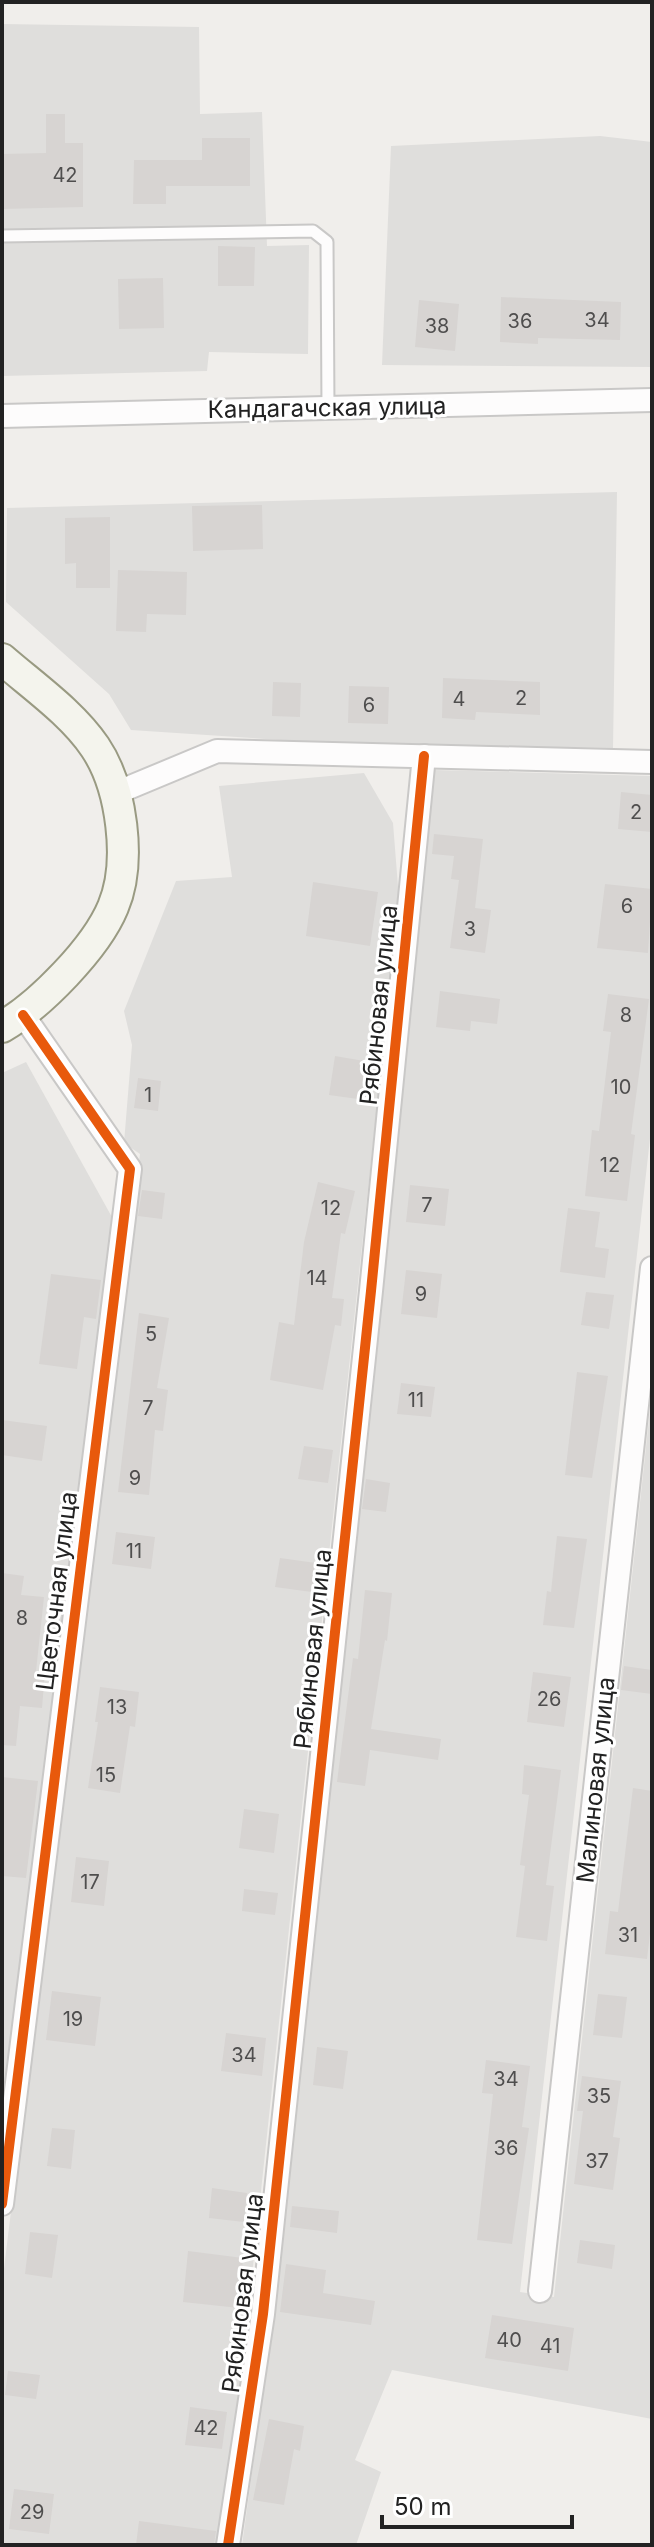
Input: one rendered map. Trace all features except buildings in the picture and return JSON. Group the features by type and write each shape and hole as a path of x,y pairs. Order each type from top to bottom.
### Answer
{"main road":[{"path":"2,659 66,715 96,748 116,793 124,851 113,906 82,956 12,1021"}],"street":[{"name":"Кандагачская улица","path":"2,416 652,400"},
{"path":"116,793 217,751 652,762"},
{"name":"Рябиновая улица","path":"228,2545 263,2314 368,1322 424,756"},
{"name":"Цветочная улица","path":"2,2204 130,1169 12,1021"},
{"name":"Малиновая улица","path":"540,2291 652,1268"}],"lane":[{"path":"2,236 313,231 327,242 328,408"}],"shaded area":[{"path":"2,24 199,27 200,114 262,112 267,246 309,245 308,354 209,352 207,371 2,376"},
{"path":"600,136 652,142 652,367 382,365 391,146"},
{"path":"617,492 613,748 340,744 131,730 109,694 6,602 7,508"},
{"path":"434,770 652,776 652,1121 520,2292 554,2297 652,1392 652,2419 392,2370 355,2460 381,2472 356,2545 242,2545 272,2329"},
{"path":"364,773 393,823 399,899 239,2397 216,2545 2,2545 2,2285 140,1154 124,1143 132,1045 124,1011 176,881 232,877 219,786"},
{"path":"26,1062 113,1219 2,2142 2,1073"}],"cycle path":[{"path":"228,2545 263,2314 424,756"},
{"path":"2,2204 130,1169 23,1015"}]}
